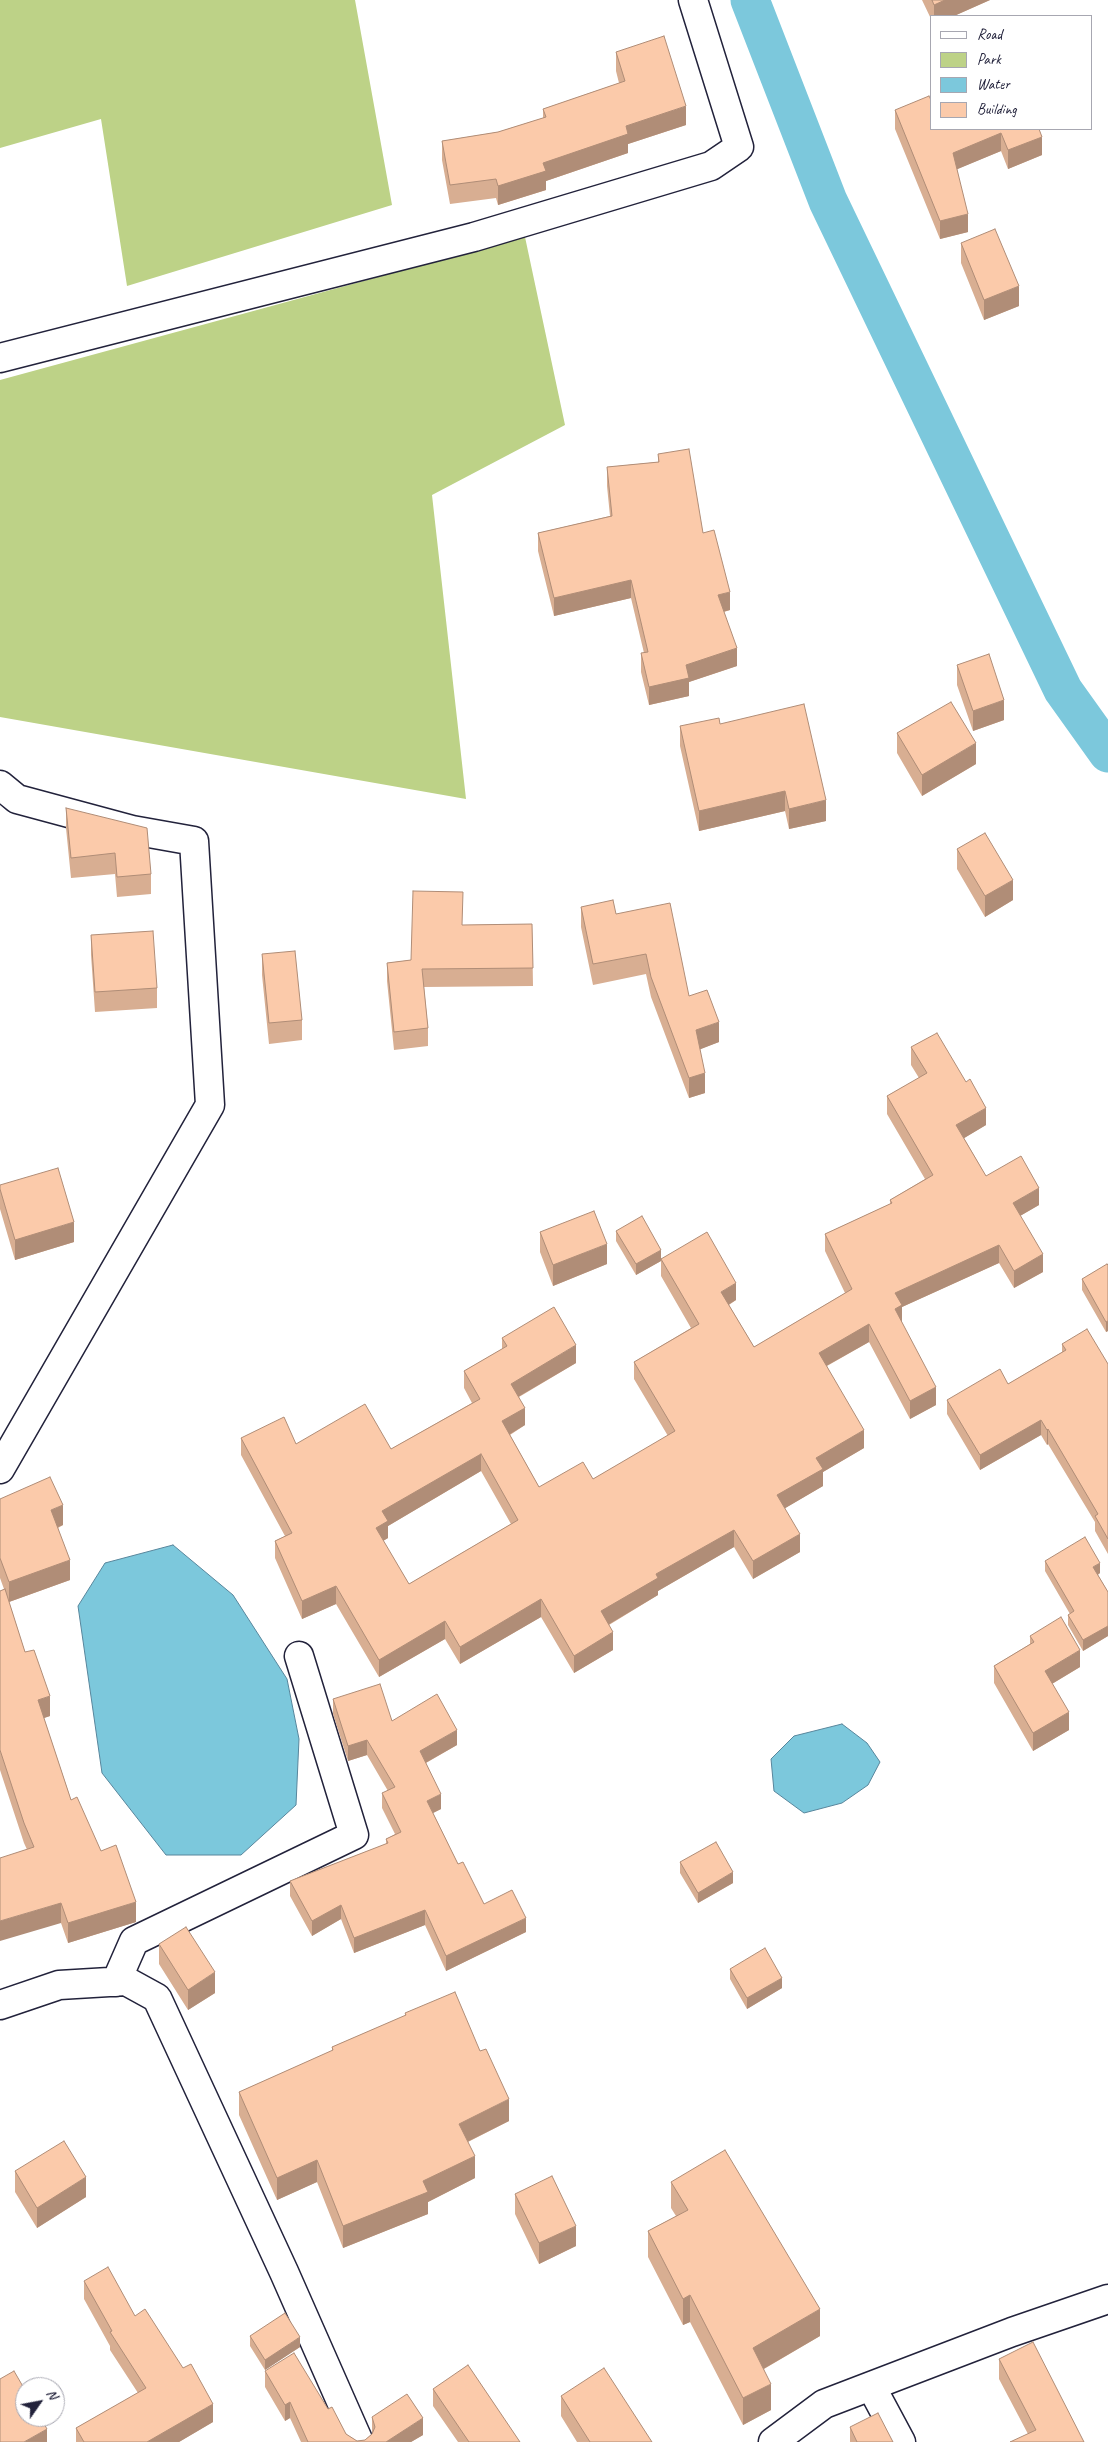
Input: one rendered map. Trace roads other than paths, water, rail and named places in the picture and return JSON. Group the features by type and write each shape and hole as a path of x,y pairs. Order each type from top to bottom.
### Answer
{"street":[{"path":"0,358 474,237 711,166 740,147 693,0"},
{"path":"0,785 17,799 132,830 194,842 210,1105 0,1469"},
{"path":"116,1982 134,1941 354,1835 299,1656"},
{"path":"0,2005 59,1985 126,1981 157,1998 284,2272 359,2442"},
{"path":"773,2442 824,2404 1108,2298"},
{"path":"871,2386 901,2442"}],"water":[{"path":"173,1545 233,1595 287,1679 299,1739 296,1805 241,1855 166,1855 102,1773 78,1606 105,1563"},
{"path":"842,1724 867,1743 880,1762 868,1785 842,1803 804,1813 774,1791 771,1759 794,1736"}],"waterway":[{"path":"750,0 828,201 1063,690 1108,753"}]}
